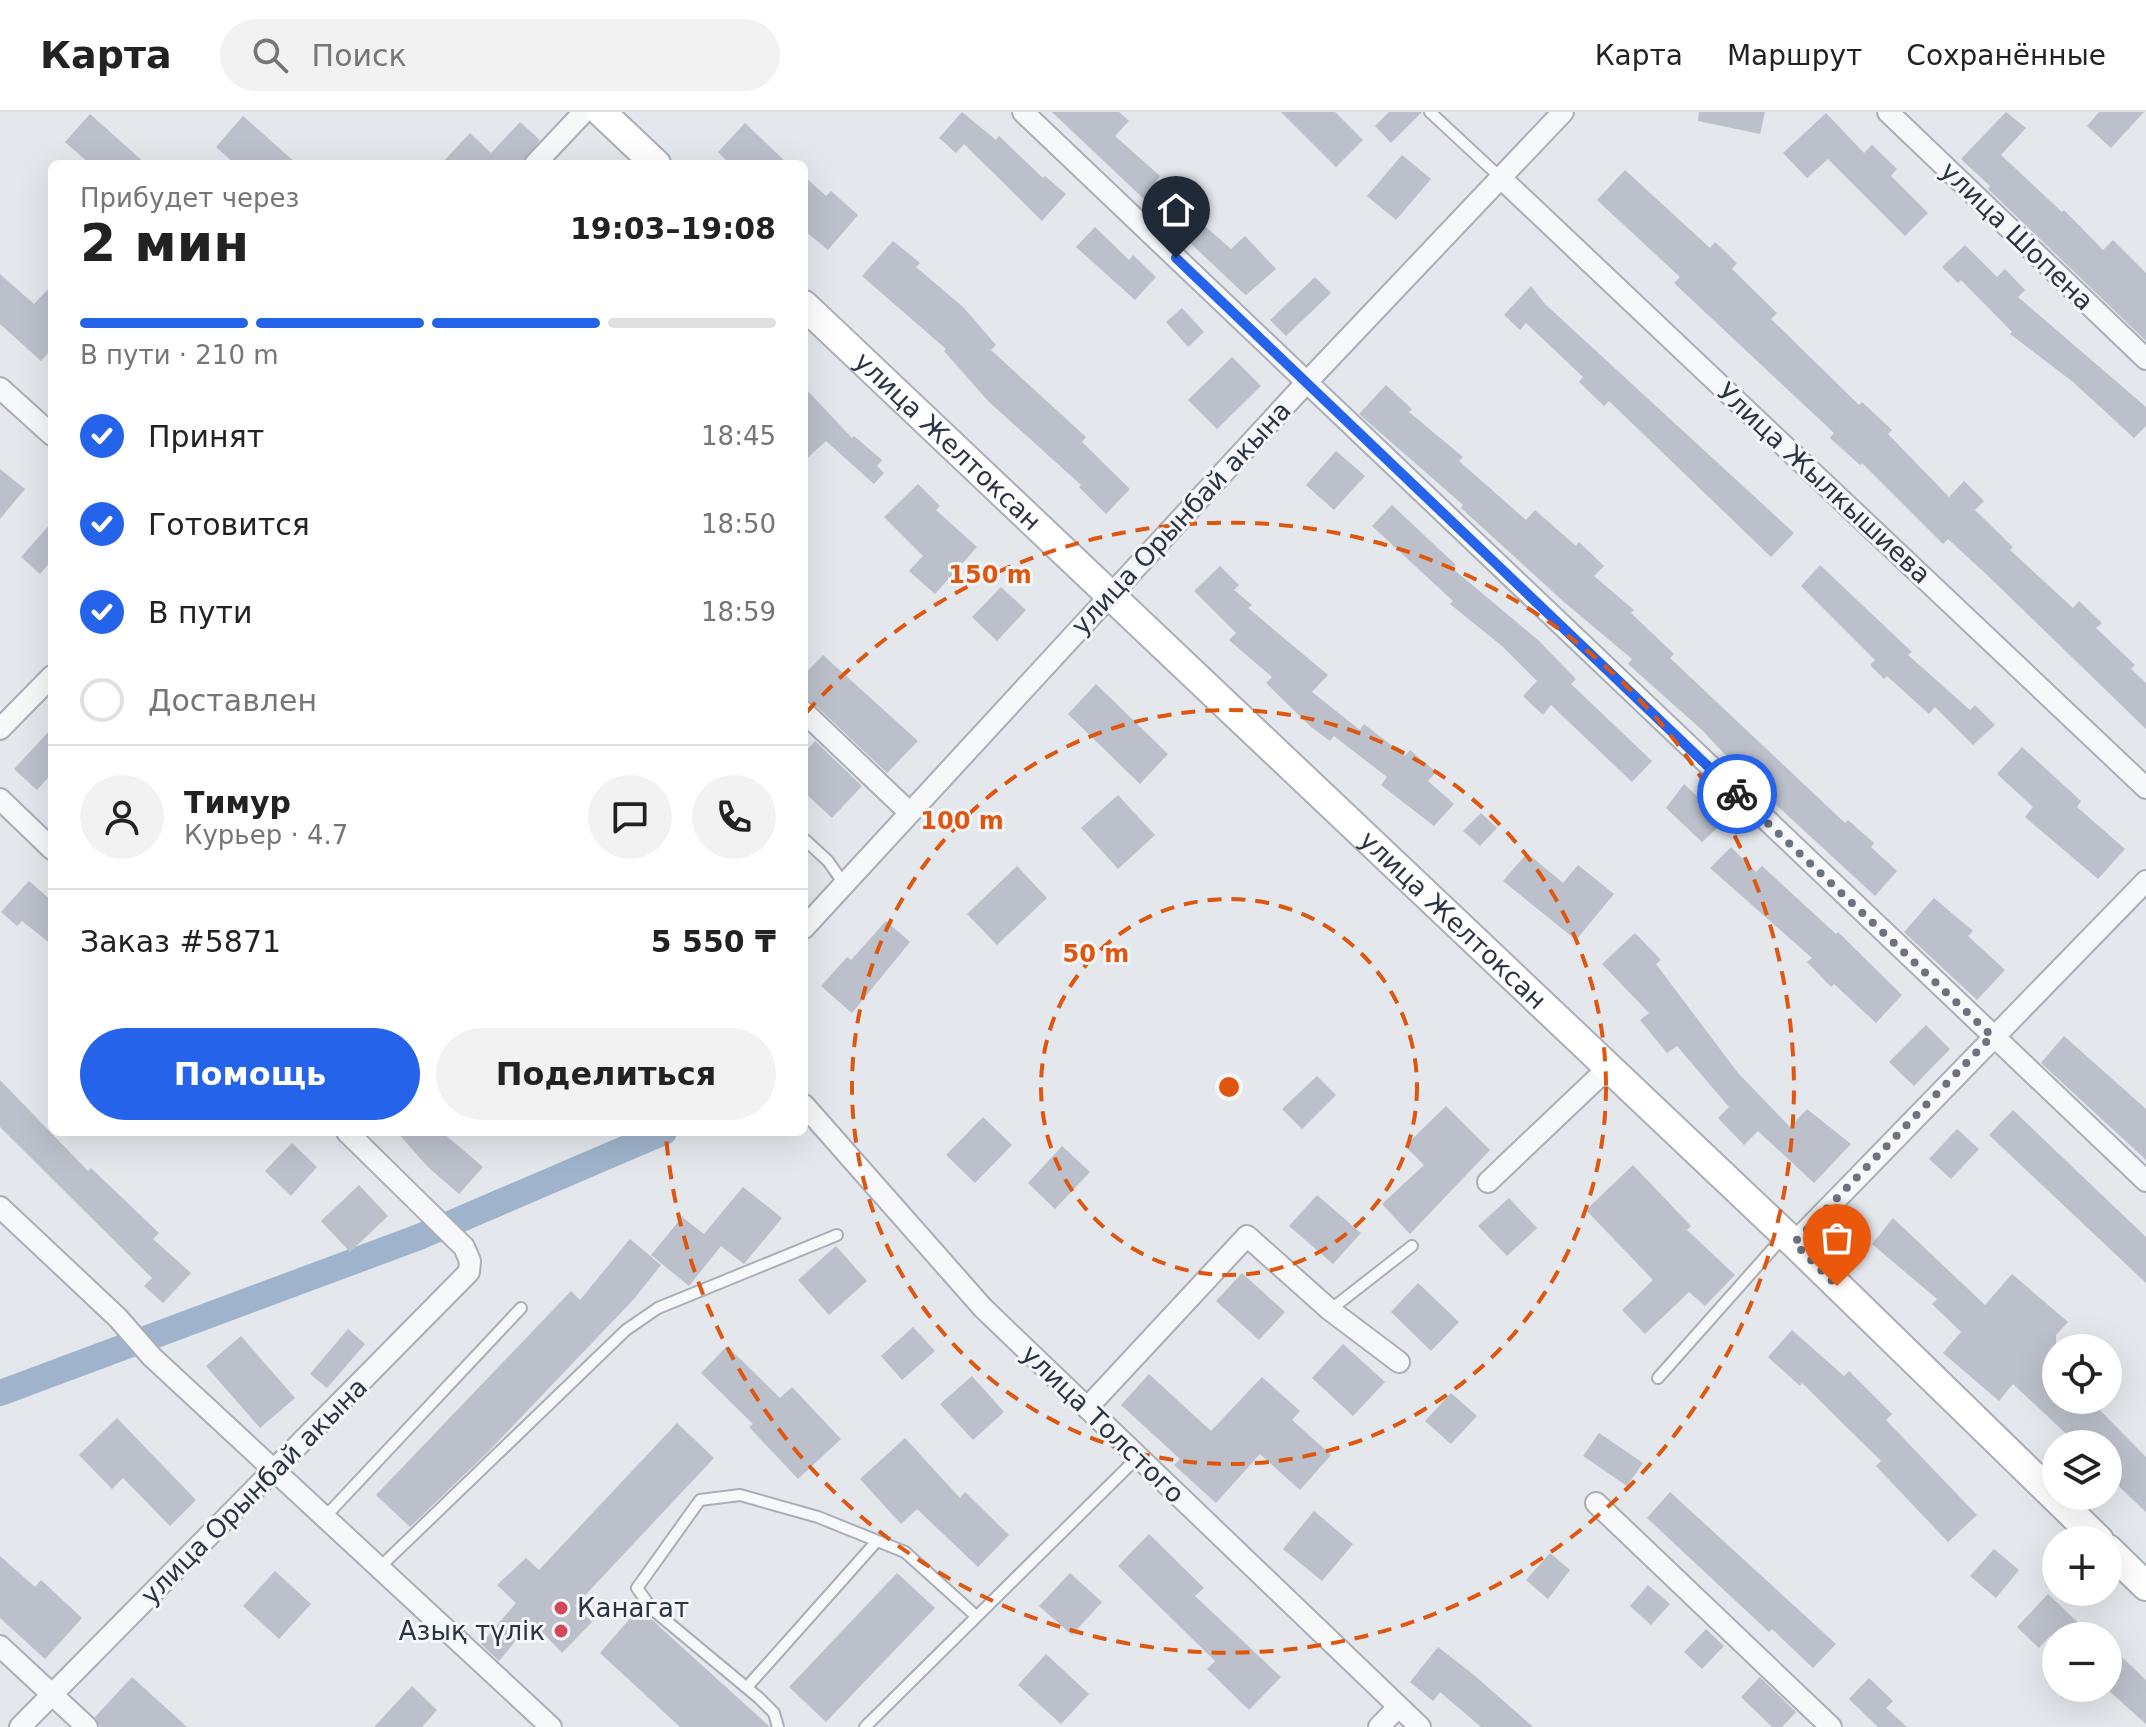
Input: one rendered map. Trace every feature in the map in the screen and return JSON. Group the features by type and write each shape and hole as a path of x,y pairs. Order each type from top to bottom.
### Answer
{"main road":[{"path":"601,112 652,160"},
{"name":"улица Желтоксан","path":"808,309 1789,1239 2085,1526"},
{"path":"2122,1563 2146,1586"}],"street":[{"path":"539,160 584,112"},
{"path":"1023,112 2146,1181"},
{"name":"улица Орынбай акына","path":"808,924 1306,383 1563,112"},
{"name":"улица Шопена","path":"1888,112 2146,359"},
{"name":"Улица Жылкышиева","path":"1502,179 2146,788"},
{"path":"0,388 48,431"},
{"path":"0,729 48,680"},
{"path":"808,716 910,813"},
{"path":"0,799 48,845"},
{"path":"1789,1239 2146,881"},
{"path":"1488,1182 1608,1068"},
{"name":"улица Толстого","path":"808,1110 983,1308 1420,1727"},
{"name":"улица Орынбай акына","path":"20,1727 469,1272 470,1261 464,1247 351,1136"},
{"path":"0,1207 118,1318 152,1357 551,1727"},
{"path":"1087,1408 1247,1236 1330,1310 1399,1362"},
{"path":"1596,1503 1831,1727"},
{"path":"0,1646 87,1727"},
{"path":"1379,1727 1398,1707"}],"lane":[{"path":"1430,112 1502,179"},
{"path":"808,843 828,861 844,884"},
{"path":"379,1568 626,1330 658,1308 837,1235"},
{"path":"1658,1378 1789,1239"},
{"path":"1330,1310 1412,1246"},
{"path":"324,1518 521,1308"},
{"path":"865,1727 1138,1457"},
{"path":"778,1727 774,1713 652,1609 637,1588 700,1500 740,1495 818,1517 905,1552 976,1616"},
{"path":"747,1687 877,1541"}],"building":[{"path":"962,112 996,140 999,136 1043,178 1045,176 1066,194 1042,221 964,144 956,153 939,138"},
{"path":"1052,112 1119,112 1129,121 1115,136 1160,176 1155,182 1231,249 1245,236 1276,269 1246,295"},
{"path":"1281,112 1335,112 1363,140 1336,167"},
{"path":"1389,112 1422,112 1391,143 1375,126"},
{"path":"1699,112 1765,112 1760,134 1698,121"},
{"path":"2006,112 2026,128 2001,155 2062,212 2064,210 2103,250 2113,240 2146,273 2146,341 1988,189 1990,186 1961,159"},
{"path":"2099,112 2144,112 2111,148 2087,126"},
{"path":"1826,113 1864,153 1872,145 1897,169 1891,176 1928,213 1905,236 1828,159 1807,178 1783,153"},
{"path":"90,114 142,160 85,160 65,142"},
{"path":"243,116 292,160 231,160 216,147"},
{"path":"520,122 540,140 525,160 445,160 470,133 491,153"},
{"path":"745,123 784,160 726,160 718,152"},
{"path":"1402,155 1431,179 1396,220 1367,196"},
{"path":"1625,170 1710,248 1715,242 1737,263 1732,269 1777,313 1771,319 1859,405 1862,402 1892,430 1888,434 1949,497 1964,481 1984,501 1975,510 2013,547 2010,550 2073,608 2079,601 2102,623 2096,628 2135,665 2131,669 2146,683 2146,729 1948,539 1943,544 1862,463 1860,465 1830,438 1834,433 1674,283 1680,277 1597,200"},
{"path":"808,180 826,196 831,191 858,215 828,250 808,233"},
{"path":"1095,227 1129,260 1133,255 1156,277 1135,300 1076,247"},
{"path":"893,241 920,263 916,267 963,307 996,345 991,350 1086,437 1082,442 1130,489 1106,514 1079,487 1081,485 988,401 944,351 946,349 862,276"},
{"path":"1965,245 1997,277 2005,269 2025,290 2018,297 2146,407 2146,426 2134,438 2073,382 2010,334 2012,332 1961,280 1958,283 1942,267"},
{"path":"0,274 34,304 48,289 48,353 41,361 0,324"},
{"path":"1315,277 1331,293 1286,336 1270,320"},
{"path":"1531,286 1545,304 1794,533 1771,557 1609,401 1604,406 1579,382 1583,377 1526,323 1520,330 1504,315"},
{"path":"1182,308 1204,332 1188,347 1166,322"},
{"path":"1232,357 1261,386 1217,429 1188,400"},
{"path":"1386,385 1412,409 1409,412 1463,457 1459,461 1526,520 1535,510 1576,546 1579,542 1604,566 1594,576 1634,610 1631,613 1674,654 1670,658 1845,823 1848,820 1874,843 1871,847 1897,871 1875,896 1747,778 1702,730 1628,664 1632,659 1564,602 1461,508 1463,505 1359,414"},
{"path":"808,391 852,438 854,436 882,460 877,466 884,473 874,484 826,441 808,457"},
{"path":"1336,451 1365,476 1334,510 1306,485"},
{"path":"0,469 25,489 0,519"},
{"path":"918,484 940,506 936,510 977,547 935,594 909,571 923,556 884,517"},
{"path":"1392,505 1456,565 1452,568 1538,640 1576,679 1571,684 1652,761 1632,782 1551,705 1543,715 1523,696 1537,681 1502,646 1450,604 1453,601 1372,526"},
{"path":"48,527 48,565 40,574 21,557"},
{"path":"1820,565 1912,652 1908,655 1970,710 1975,705 1995,725 1973,745 1935,707 1929,714 1887,676 1884,679 1870,665 1875,660 1801,586"},
{"path":"1220,566 1239,585 1234,590 1252,605 1248,608 1328,675 1312,692 1360,730 1364,724 1405,756 1410,750 1436,772 1428,781 1454,804 1434,826 1381,785 1387,777 1334,736 1330,741 1311,727 1266,683 1272,677 1229,640 1236,633 1194,591"},
{"path":"1001,587 1026,610 997,641 972,617"},
{"path":"823,655 918,741 887,773 808,701 808,671"},
{"path":"1096,684 1168,754 1140,784 1068,714"},
{"path":"48,732 48,778 37,790 14,769"},
{"path":"815,741 862,786 832,818 808,796 808,749"},
{"path":"2022,747 2081,801 2077,807 2125,849 2098,879 2025,817 2033,807 1997,774"},
{"path":"1684,784 1724,822 1702,842 1666,808"},
{"path":"1118,795 1155,835 1118,869 1081,828"},
{"path":"1481,813 1497,828 1480,846 1463,831"},
{"path":"1731,847 1756,872 1762,866 1836,934 1838,932 1902,995 1876,1023 1834,984 1831,987 1807,962 1812,958 1710,868"},
{"path":"1527,853 1563,883 1578,865 1614,894 1576,940 1503,881"},
{"path":"1017,866 1047,898 997,945 967,914"},
{"path":"29,881 48,898 48,942 22,921 17,926 1,912"},
{"path":"1934,898 1973,931 1968,936 2005,970 1977,1000 1904,932"},
{"path":"886,921 910,942 852,1013 821,986 847,957 851,960"},
{"path":"1635,933 1661,960 1656,964 1738,1073 1790,1127 1807,1109 1851,1144 1814,1183 1758,1131 1744,1145 1718,1118 1729,1107 1677,1046 1667,1053 1640,1020 1649,1013 1602,964"},
{"path":"1926,1025 1950,1049 1914,1086 1889,1062"},
{"path":"2064,1036 2146,1109 2146,1160 2041,1063"},
{"path":"1317,1076 1336,1095 1302,1129 1282,1109"},
{"path":"0,1080 48,1130 48,1136 54,1136 88,1171 91,1168 159,1233 153,1239 191,1273 163,1303 144,1286 152,1278 0,1127"},
{"path":"1446,1106 1490,1150 1410,1234 1382,1204 1424,1165 1405,1146"},
{"path":"2013,1110 2146,1237 2146,1283 1989,1135"},
{"path":"983,1117 1012,1145 975,1183 946,1155"},
{"path":"1957,1129 1979,1149 1951,1179 1929,1159"},
{"path":"401,1136 447,1136 483,1167 459,1194 428,1167"},
{"path":"292,1143 317,1167 291,1196 265,1171"},
{"path":"1062,1146 1090,1172 1055,1209 1028,1183"},
{"path":"1633,1165 1691,1226 1687,1230 1735,1275 1705,1306 1689,1292 1645,1334 1622,1310 1653,1280 1586,1210"},
{"path":"359,1185 388,1216 350,1252 321,1221"},
{"path":"743,1187 782,1218 744,1264 721,1246 689,1286 651,1255 682,1217 704,1234"},
{"path":"1317,1195 1361,1233 1333,1264 1289,1226"},
{"path":"1509,1198 1537,1228 1507,1256 1478,1226"},
{"path":"1893,1218 1985,1305 2012,1274 2068,1322 2057,1334 2042,1334 2042,1411 2013,1384 1999,1401 1943,1353 1961,1332 1932,1304 1937,1299 1872,1244"},
{"path":"630,1239 661,1265 633,1300 486,1454 410,1527 376,1495 571,1291 580,1300"},
{"path":"836,1246 867,1281 829,1315 798,1280"},
{"path":"1242,1273 1285,1312 1259,1340 1216,1301"},
{"path":"1418,1283 1459,1322 1431,1351 1391,1312"},
{"path":"913,1327 935,1351 902,1380 881,1356"},
{"path":"348,1329 365,1344 327,1388 310,1374"},
{"path":"1792,1330 1844,1376 1849,1371 1892,1414 1886,1420 1977,1515 1948,1542 1876,1466 1881,1461 1802,1383 1800,1386 1768,1357"},
{"path":"241,1336 295,1398 260,1428 206,1366"},
{"path":"1343,1344 1385,1382 1353,1416 1312,1378"},
{"path":"727,1346 780,1398 792,1387 841,1439 798,1479 749,1427 753,1424 701,1373"},
{"path":"1149,1374 1211,1431 1262,1377 1300,1411 1292,1420 1331,1455 1300,1490 1260,1454 1216,1503 1174,1465 1180,1459 1121,1405"},
{"path":"972,1376 1004,1412 973,1440 940,1404"},
{"path":"1451,1393 1477,1416 1451,1444 1425,1421"},
{"path":"2045,1414 2104,1414 2119,1430 2062,1430"},
{"path":"117,1418 196,1500 170,1526 123,1478 112,1489 79,1455"},
{"path":"677,1423 714,1458 575,1606 592,1622 562,1653 532,1621 499,1661 481,1644 516,1603 497,1585 526,1558 539,1570"},
{"path":"1599,1433 1643,1463 1627,1486 1583,1456"},
{"path":"2122,1433 2146,1457 2146,1512 2122,1489"},
{"path":"905,1438 960,1498 965,1492 1009,1535 978,1567 917,1509 901,1524 860,1479"},
{"path":"1670,1492 1836,1644 1813,1668 1772,1629 1769,1632 1647,1518"},
{"path":"1314,1511 1353,1544 1322,1581 1283,1549"},
{"path":"1149,1534 1204,1588 1195,1596 1281,1677 1249,1710 1207,1669 1215,1661 1118,1566"},
{"path":"1994,1549 2019,1570 1996,1598 1970,1576"},
{"path":"1550,1553 1570,1570 1548,1599 1526,1580"},
{"path":"0,1556 35,1587 41,1580 82,1618 45,1659 0,1618"},
{"path":"275,1571 311,1604 279,1639 243,1606"},
{"path":"897,1573 935,1608 826,1722 789,1687"},
{"path":"1070,1573 1102,1602 1072,1635 1039,1606"},
{"path":"1648,1585 1670,1604 1651,1625 1630,1606"},
{"path":"2042,1600 2042,1606 2061,1606 2077,1622 2042,1622 2042,1645 2039,1648 2017,1627"},
{"path":"639,1608 770,1727 680,1727 600,1653"},
{"path":"1706,1629 1724,1646 1702,1669 1684,1652"},
{"path":"1438,1647 1533,1727 1481,1727 1440,1692 1433,1701 1410,1682"},
{"path":"1046,1654 1089,1694 1061,1724 1018,1685"},
{"path":"2122,1657 2146,1680 2146,1724 2121,1702"},
{"path":"132,1677 187,1727 100,1727 95,1717"},
{"path":"1760,1677 1796,1712 1782,1727 1772,1727 1741,1697"},
{"path":"1869,1678 1893,1701 1886,1708 1907,1727 1878,1727 1849,1699"},
{"path":"412,1686 437,1710 422,1727 374,1727"}],"waterway":[{"path":"0,1393 419,1237 655,1136"}],"way so far":[{"path":"1737,794 1992,1036 1794,1243 1837,1286"}],"place":[{"name":"Канагат","path":"561,1608"},
{"name":"Азық түлік","path":"561,1631"}],"route":[{"path":"1176,258 1737,794"}]}
